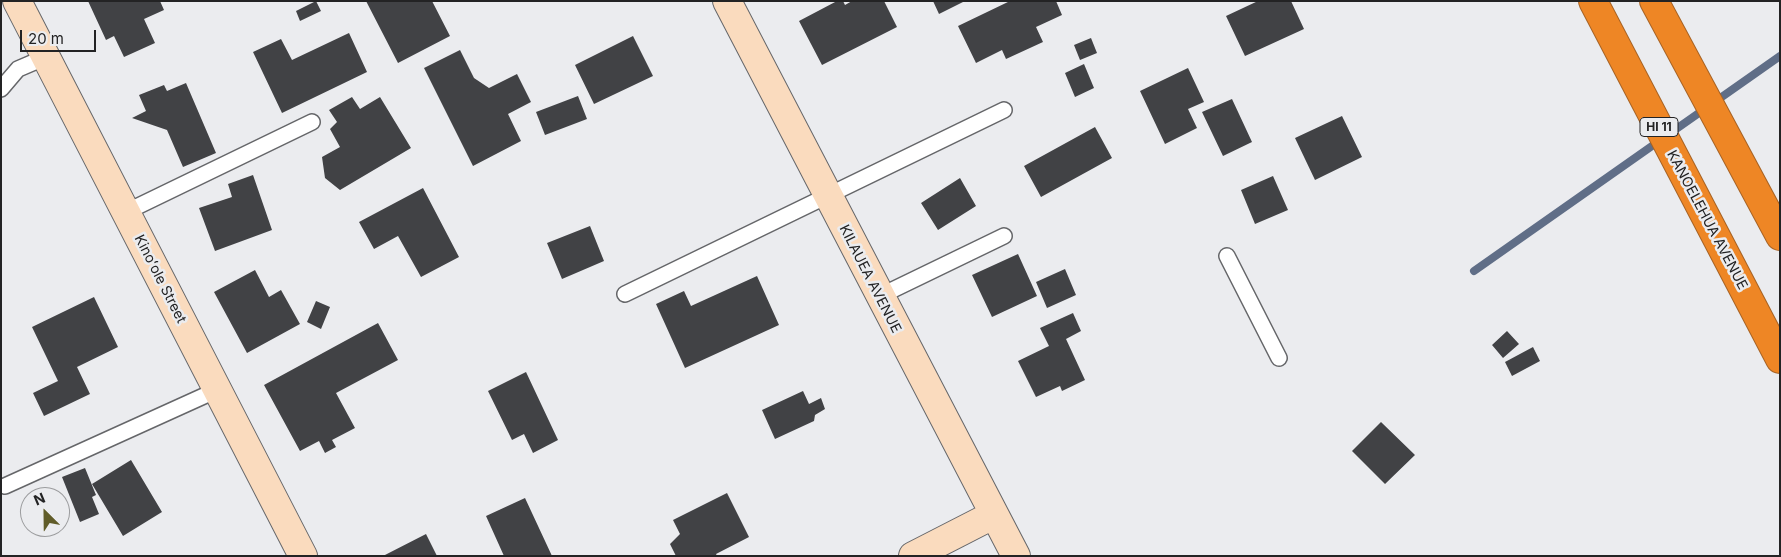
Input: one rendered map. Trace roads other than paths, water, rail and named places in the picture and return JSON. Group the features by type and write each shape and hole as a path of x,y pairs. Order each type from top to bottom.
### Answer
{"highway":[{"name":"KANOELEHUA AVENUE","path":"1593,1 1780,359"},
{"path":"1654,1 1780,236"}],"street":[{"name":"Kinoʻole Street","path":"17,1 303,556"},
{"name":"KILAUEA AVENUE","path":"727,1 1016,556"},
{"path":"913,556 993,515"}],"lane":[{"path":"1,89 18,68 46,57"},
{"path":"625,294 1004,110"},
{"path":"126,212 312,122"},
{"path":"880,296 1004,236"},
{"path":"1227,256 1279,358"},
{"path":"5,486 217,390"}],"waterway":[{"path":"1474,271 1780,56"}]}
